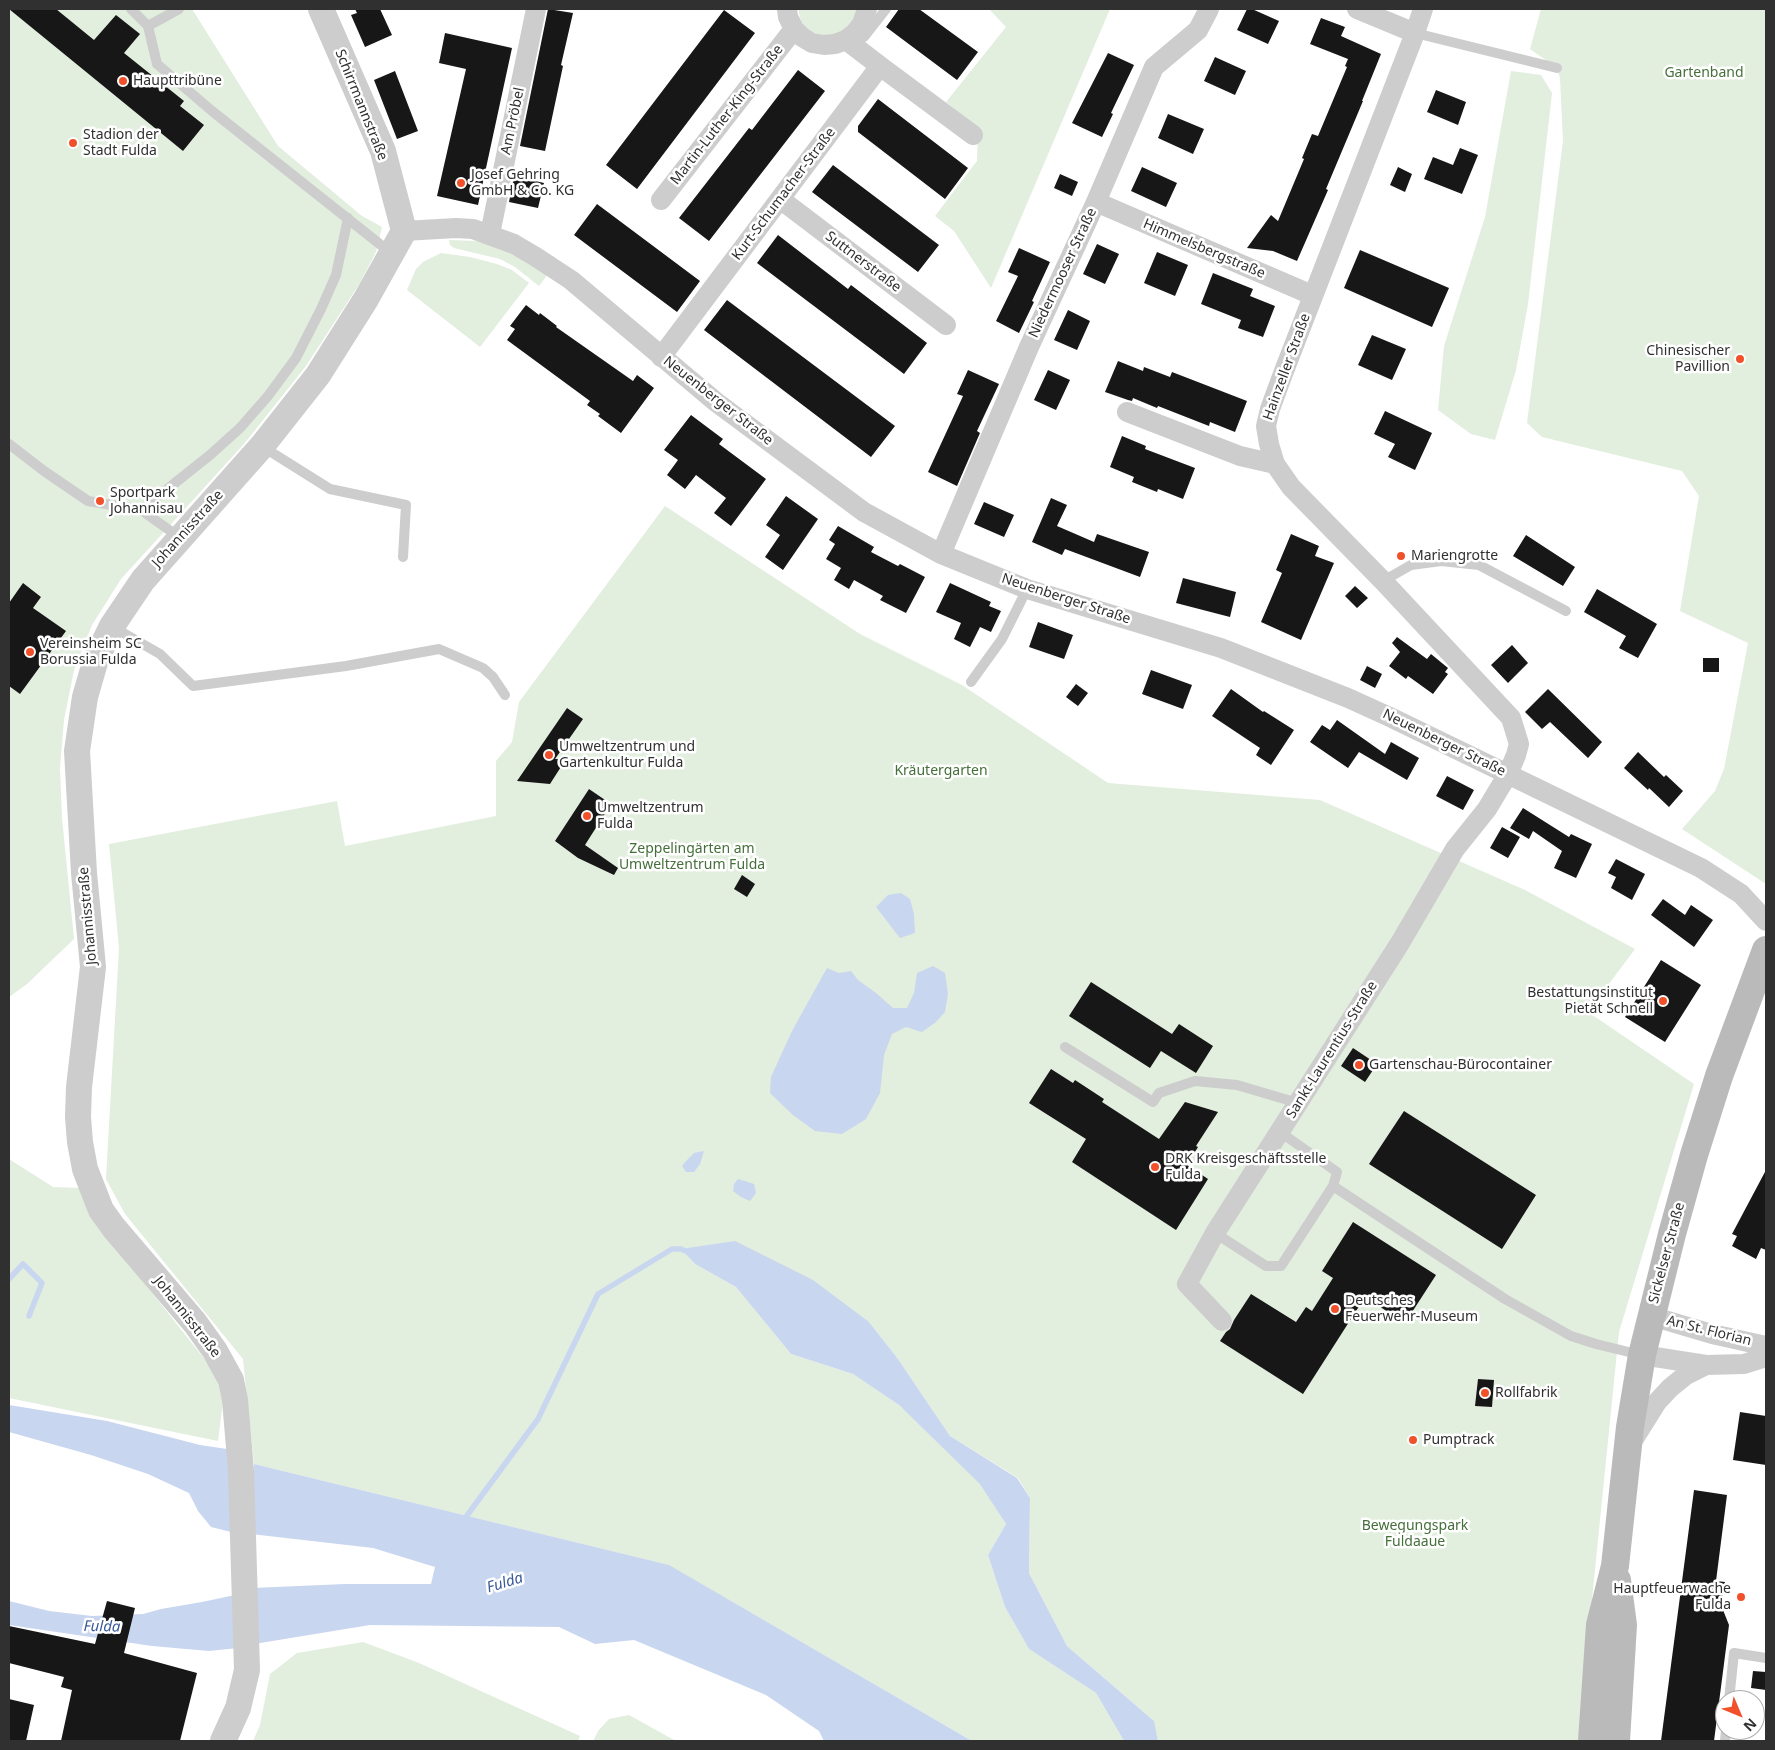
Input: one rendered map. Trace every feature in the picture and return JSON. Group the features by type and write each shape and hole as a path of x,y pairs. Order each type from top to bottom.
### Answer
{"main road":[{"name":"Sickelser Straße","path":"1592,1741 1600,1625 1615,1566 1628,1447 1642,1355 1694,1155 1719,1076 1766,950"},
{"name":"Sickelser Straße","path":"1615,1566 1623,1624 1616,1741"}],"street":[{"name":"Schirrmannstraße","path":"321,9 383,151 397,242"},
{"name":"Am Pröbel","path":"490,234 536,9"},
{"path":"787,9 788,17 794,29 802,37 812,43 824,45 850,44 973,135"},
{"path":"850,44 862,24 867,9"},
{"name":"Niedermooser Straße","path":"941,554 1029,347 1096,202 1154,67 1198,30 1208,9"},
{"path":"1357,9 1415,33"},
{"name":"Hainzeller Straße","path":"1423,9 1312,296 1270,409 1266,426 1275,464 1291,487 1383,581 1511,718 1519,744 1508,774"},
{"name":"Martin-Luther-King-Straße","path":"660,200 794,29"},
{"name":"Kurt-Schumacher-Straße","path":"661,356 880,66"},
{"name":"Suttnerstraße","path":"780,199 946,325"},
{"name":"Himmelsbergstraße","path":"1096,202 1312,296"},
{"name":"Neuenberger Straße","path":"397,242 456,228 473,229 514,244 536,256 571,280 716,402 864,512 941,554 1027,589 1255,660 1374,710 1701,868 1741,894 1766,921"},
{"name":"Johannisstraße","path":"223,1741 238,1708 247,1670 241,1471 235,1400 231,1380 215,1351 101,1210 85,1170 78,1117 79,1087 93,967 84,873 77,751 85,696 96,659 112,626 143,580 262,446 318,375 341,342 397,242"},
{"path":"1127,412 1240,456 1275,464"},
{"name":"Sankt-Laurentius-Straße","path":"1222,1321 1186,1284 1215,1233 1400,943 1455,849 1487,809 1508,774"},
{"name":"An St. Florian","path":"1651,1316 1712,1334 1766,1346"},
{"name":"An St. Florian","path":"1642,1355 1706,1365 1744,1364 1766,1357"},
{"name":"An St. Florian","path":"1628,1447 1657,1402 1670,1388 1686,1375 1706,1365"}],"lane":[{"path":"131,9 148,26 157,64 212,111 348,218 397,242"},
{"path":"148,26 180,9"},
{"path":"850,44 886,9"},
{"path":"1415,33 1556,68"},
{"path":"141,510 203,461 240,428 268,396 296,358 336,275 348,218"},
{"path":"9,444 88,501 141,510 180,538"},
{"path":"262,446 330,489 406,505 404,557"},
{"path":"1383,581 1411,564 1441,561 1479,565 1566,611"},
{"path":"971,682 1002,639 1027,589"},
{"path":"112,626 160,654 193,686 346,666 439,649 483,668 493,677 504,695"},
{"path":"1065,1047 1153,1102 1159,1093 1195,1081 1237,1085 1298,1103"},
{"path":"1215,1233 1266,1266 1281,1266 1333,1186 1337,1172 1280,1132"},
{"path":"1333,1186 1505,1299 1572,1336 1642,1355"},
{"path":"1730,1690 1734,1653 1766,1658"}],"green space":[{"name":"Sportpark Johannisau","path":"9,9 192,9 278,146 362,216 382,227 376,252 360,283 306,366 244,444 121,579 92,625 74,670 64,720 60,768 62,818 74,939 27,984 9,997"},
{"path":"798,9 860,9 847,32 822,37 806,28 801,21"},
{"path":"989,9 1110,9 991,288 954,231 935,216 977,161 978,128 946,102 1006,27"},
{"name":"Gartenband","path":"1541,9 1766,9 1766,884 1682,829 1715,791 1724,769 1748,643 1680,611 1699,496 1682,471 1542,437 1527,423 1563,141 1560,78 1557,68 1530,49"},
{"path":"1511,71 1541,75 1552,93 1528,304 1516,370 1495,440 1471,434 1438,410 1444,346 1485,217"},
{"path":"449,240 476,241 503,248 548,274 539,286 515,267 500,259 454,248 450,245"},
{"path":"441,253 470,257 497,264 512,270 529,283 480,347 407,290 416,269 423,262"},
{"path":"665,506 860,634 962,685 1108,783 1320,800 1525,890 1635,949 1588,1012 1694,1084 1619,1332 1579,1741 1158,1741 1153,1720 1067,1646 1029,1573 1030,1498 1018,1478 950,1436 898,1359 869,1322 681,1249 695,1264 736,1287 791,1354 853,1374 899,1405 981,1484 1006,1524 988,1555 1005,1607 1029,1649 1096,1693 1124,1741 972,1741 668,1565 254,1464 243,1359 125,1214 106,1179 119,948 109,844 337,801 345,846 496,816 496,761 512,742 519,702"},
{"path":"9,1159 53,1187 80,1188 134,1270 225,1385 218,1441 9,1398"},
{"path":"363,1642 419,1663 580,1736 578,1741 253,1741 260,1725 270,1674 297,1653"},
{"path":"629,1715 676,1741 593,1741 598,1731 609,1719"}],"water":[{"path":"901,893 910,899 914,914 915,933 900,938 876,907 888,895"},
{"path":"933,966 945,973 948,994 945,1012 936,1022 922,1032 906,1027 892,1034 884,1055 880,1093 866,1119 842,1134 815,1131 793,1115 770,1093 771,1077 792,1031 827,968 839,973 851,971 858,980 893,1008 907,1008 914,993 917,973"},
{"path":"704,1151 700,1164 694,1172 686,1172 682,1166 694,1153"},
{"path":"738,1179 754,1184 756,1193 750,1201 733,1191 734,1184"},
{"path":"735,1241 813,1280 869,1322 898,1359 950,1436 1017,1478 1030,1498 1029,1573 1067,1646 1154,1721 1158,1741 1124,1741 1096,1693 1029,1649 1005,1607 988,1555 1006,1524 980,1484 899,1405 853,1374 791,1354 736,1287 695,1264 681,1249"},
{"path":"9,1405 107,1421 200,1445 227,1449 235,1533 211,1527 198,1511 189,1493 148,1474 91,1455 9,1432"},
{"name":"Fulda","path":"254,1464 669,1565 972,1741 824,1741 819,1731 766,1695 634,1640 595,1644 559,1627 370,1625 254,1644 252,1588 345,1584 431,1584 435,1567 373,1548 251,1534"},
{"name":"Fulda","path":"235,1595 238,1648 209,1651 152,1646 9,1625 9,1601 49,1611 92,1616 143,1614"}],"building":[{"name":"Haupttribüne","path":"9,9 56,9 94,40 116,15 140,34 124,53 184,101 180,106 204,125 183,151"},
{"path":"355,9 380,9 392,35 365,47 351,15 357,13"},
{"path":"548,9 573,13 545,151 520,146"},
{"path":"899,9 919,9 978,52 957,80 886,27"},
{"path":"1247,9 1252,9 1279,21 1268,44 1237,30"},
{"path":"724,10 755,33 637,189 606,165"},
{"path":"1321,18 1345,27 1341,36 1381,54 1326,189 1328,190 1297,261 1273,251 1247,248 1271,215 1278,221 1304,159 1302,158 1312,134 1318,136 1347,67 1345,66 1348,59 1310,44"},
{"path":"445,33 512,48 478,205 437,196 466,69 439,63"},
{"path":"1108,53 1134,65 1111,113 1113,114 1102,137 1072,123"},
{"path":"1215,57 1246,71 1235,95 1204,81"},
{"path":"798,70 825,91 709,241 679,218 749,128 752,130"},
{"path":"395,71 418,131 397,139 374,80"},
{"path":"1436,90 1466,102 1458,125 1427,112"},
{"path":"878,99 968,168 945,199 858,132 858,126"},
{"path":"1168,114 1204,129 1193,154 1158,138"},
{"path":"1460,148 1478,155 1462,194 1424,179 1433,157 1453,165"},
{"path":"833,165 939,245 918,272 812,192"},
{"path":"1142,167 1177,183 1166,207 1131,191"},
{"path":"1398,167 1412,174 1405,192 1390,185"},
{"path":"1060,174 1078,182 1072,196 1054,188"},
{"path":"514,176 544,183 538,208 509,202"},
{"path":"597,204 700,281 677,312 574,235"},
{"path":"778,235 848,289 851,285 927,343 904,374 757,263"},
{"path":"1097,244 1119,254 1105,284 1083,274"},
{"path":"1019,248 1050,262 1019,333 996,321 1018,276 1008,272"},
{"path":"1360,250 1449,288 1432,327 1344,288"},
{"path":"1157,252 1188,265 1175,296 1144,283"},
{"path":"1213,273 1253,289 1250,296 1275,306 1263,337 1238,328 1241,320 1201,304"},
{"path":"727,300 895,426 871,457 704,330"},
{"path":"526,305 539,315 540,313 556,327 633,381 637,375 654,388 621,433 587,405 590,401 507,340 515,329 510,326"},
{"path":"1068,310 1090,321 1077,350 1054,340"},
{"path":"1372,335 1406,349 1392,380 1358,365"},
{"path":"1118,361 1143,371 1144,367 1170,377 1172,372 1247,401 1235,432 1210,422 1209,426 1133,398 1132,401 1105,392"},
{"path":"968,370 999,384 977,431 980,433 957,486 928,472 963,396 957,394"},
{"path":"1048,370 1070,380 1056,410 1034,400"},
{"path":"1385,411 1432,433 1415,470 1388,457 1395,444 1374,434"},
{"path":"691,415 723,439 719,444 766,479 731,526 714,513 726,498 696,475 685,489 667,475 678,460 664,450"},
{"path":"1122,436 1146,446 1145,449 1195,468 1183,499 1158,489 1157,492 1132,482 1134,477 1110,467"},
{"path":"786,496 818,519 783,570 765,557 780,535 766,525"},
{"path":"1051,498 1067,505 1057,526 1094,542 1097,534 1149,552 1140,577 1065,549 1062,555 1032,542"},
{"path":"984,502 1014,515 1004,537 974,524"},
{"path":"838,526 874,547 871,552 925,577 906,613 880,600 883,596 854,580 849,589 834,580 841,568 826,559 835,544 829,540"},
{"path":"1291,534 1319,546 1315,556 1334,563 1301,640 1261,622 1282,573 1276,570"},
{"path":"1526,535 1575,567 1563,586 1513,556"},
{"path":"1183,578 1236,592 1230,617 1176,603"},
{"name":"Vereinsheim SC Borussia Fulda","path":"23,583 41,597 33,608 66,631 20,694 9,686 9,603"},
{"path":"950,583 991,602 989,606 1001,611 991,632 980,627 970,647 954,639 961,623 936,612"},
{"path":"1355,586 1368,598 1357,608 1345,596"},
{"path":"1597,589 1657,624 1638,658 1619,648 1626,636 1584,612"},
{"path":"1038,622 1073,635 1064,659 1029,647"},
{"path":"1397,637 1427,659 1431,654 1448,668 1445,672 1448,674 1433,694 1408,676 1406,679 1389,666 1400,652 1392,643"},
{"path":"1512,645 1528,663 1508,683 1491,665"},
{"path":"1703,658 1719,658 1719,672 1703,672"},
{"path":"1367,666 1382,674 1375,688 1360,680"},
{"path":"1151,670 1192,685 1183,709 1142,694"},
{"path":"1076,684 1088,693 1078,706 1066,697"},
{"path":"1231,689 1263,712 1294,730 1271,765 1256,755 1260,748 1212,716"},
{"path":"1548,689 1602,742 1588,758 1550,722 1542,729 1525,712"},
{"name":"Umweltzentrum und Gartenkultur Fulda","path":"567,708 583,719 555,759 566,759 550,784 517,781"},
{"path":"1337,720 1385,754 1391,742 1419,758 1407,780 1359,752 1348,768 1310,742 1322,725 1330,730"},
{"path":"1638,752 1664,777 1666,775 1683,791 1669,807 1624,768"},
{"path":"1447,776 1474,790 1463,810 1436,796"},
{"path":"589,789 611,804 585,845 618,868 614,875 578,858 555,841"},
{"path":"1523,808 1569,837 1571,834 1592,844 1576,878 1554,868 1562,851 1533,831 1529,839 1510,828"},
{"path":"1502,827 1520,837 1508,858 1490,848"},
{"path":"1616,859 1645,874 1632,900 1611,888 1616,877 1608,873"},
{"path":"742,875 755,884 747,897 734,889"},
{"path":"1663,899 1685,915 1691,905 1713,920 1694,947 1651,915"},
{"name":"Bestattungsinstitut Pietät Schnell","path":"1661,960 1701,985 1665,1042 1625,1017"},
{"path":"1091,982 1172,1034 1179,1024 1213,1046 1196,1073 1161,1051 1150,1068 1069,1016"},
{"name":"Gartenschau-Bürocontainer","path":"1353,1048 1377,1064 1365,1082 1341,1066"},
{"path":"1051,1069 1073,1083 1075,1080 1104,1099 1102,1102 1159,1139 1185,1102 1218,1112 1196,1146 1198,1147 1187,1165 1208,1179 1176,1230 1072,1162 1086,1139 1029,1103"},
{"path":"1404,1111 1536,1195 1502,1249 1369,1164"},
{"path":"1766,1170 1766,1250 1761,1248 1756,1259 1732,1246 1737,1236 1732,1234"},
{"name":"Deutsches Feuerwehr-Museum","path":"1353,1222 1436,1275 1405,1323 1365,1297 1303,1394 1220,1341 1230,1329 1251,1294 1296,1322 1306,1307 1312,1311 1333,1278 1322,1271"},
{"name":"Rollfabrik","path":"1478,1379 1494,1380 1492,1407 1475,1406"},
{"path":"1740,1412 1766,1416 1766,1465 1733,1460"},
{"path":"1694,1490 1727,1495 1716,1581 1725,1582 1721,1605 1729,1625 1721,1690 1715,1690 1714,1741 1661,1741"},
{"path":"107,1601 135,1608 124,1653 197,1673 180,1741 61,1741 72,1690 61,1687 64,1677 9,1663 9,1626 95,1644"},
{"path":"1753,1671 1766,1672 1766,1690 1751,1688"},
{"path":"9,1699 34,1705 26,1741 9,1741"}],"waterway":[{"path":"463,1521 538,1419 598,1294 672,1249 681,1249 688,1252"},
{"path":"9,1279 23,1264 42,1283 29,1316"}],"place":[{"name":"Haupttribüne","path":"123,81"},
{"name":"Stadion der Stadt Fulda","path":"73,143"},
{"name":"Josef Gehring GmbH & Co. KG","path":"461,183"},
{"name":"Chinesischer Pavillion","path":"1740,359"},
{"name":"Sportpark Johannisau","path":"100,501"},
{"name":"Mariengrotte","path":"1401,556"},
{"name":"Vereinsheim SC Borussia Fulda","path":"30,652"},
{"name":"Umweltzentrum und Gartenkultur Fulda","path":"549,755"},
{"name":"Umweltzentrum Fulda","path":"587,816"},
{"name":"Bestattungsinstitut Pietät Schnell","path":"1663,1001"},
{"name":"Gartenschau-Bürocontainer","path":"1359,1065"},
{"name":"DRK Kreisgeschäftsstelle Fulda","path":"1155,1167"},
{"name":"Deutsches Feuerwehr-Museum","path":"1335,1309"},
{"name":"Rollfabrik","path":"1485,1393"},
{"name":"Pumptrack","path":"1413,1440"},
{"name":"Hauptfeuerwache Fulda","path":"1741,1597"}],"park label":[{"name":"Kräutergarten","path":"941,771"},
{"name":"Zeppelingärten am Umweltzentrum Fulda","path":"692,858"},
{"name":"Bewegungspark Fuldaaue","path":"1415,1534"}]}
